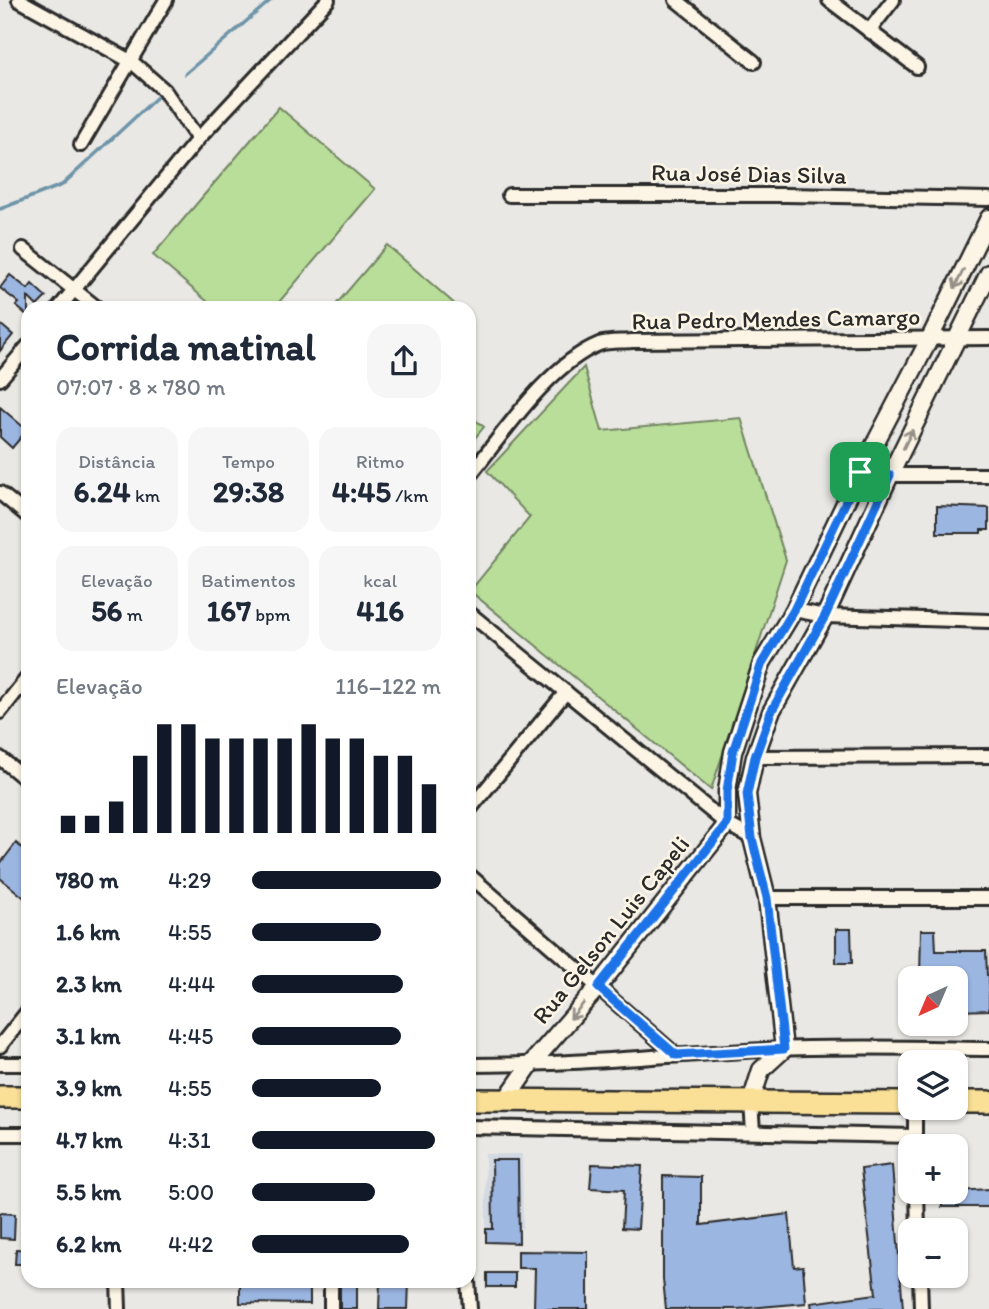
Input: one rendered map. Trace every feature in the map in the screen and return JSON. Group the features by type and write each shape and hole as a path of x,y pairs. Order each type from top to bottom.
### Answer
{"highway":[{"path":"0,1097 21,1097"},
{"path":"476,1100 898,1103"},
{"path":"968,1102 989,1101"}],"street":[{"path":"19,0 132,62 164,90 198,139"},
{"path":"81,145 166,0"},
{"path":"65,301 198,139 328,0"},
{"path":"676,0 754,62"},
{"path":"829,0 917,67"},
{"path":"870,31 893,0"},
{"name":"Rua José Dias Silva","path":"509,195 787,195 989,199"},
{"path":"727,824 727,791 733,752 762,663 794,610 860,472 989,218"},
{"path":"23,249 89,301"},
{"path":"784,1049 767,898 752,838 747,794 755,757 771,712 825,616 890,475 989,273"},
{"name":"Rua Pedro Mendes Camargo","path":"476,467 540,389 567,361 601,343 989,338"},
{"path":"0,379 21,354"},
{"path":"860,472 890,475 989,475"},
{"path":"0,493 21,510"},
{"path":"794,610 825,616 989,621"},
{"path":"476,619 727,824 752,838"},
{"path":"0,712 21,686"},
{"path":"476,801 566,692"},
{"path":"755,757 989,756"},
{"path":"0,758 21,775"},
{"name":"Rua Gelson Luis Capeli","path":"505,1101 530,1065 598,987 727,824"},
{"path":"476,881 676,1055"},
{"path":"767,898 989,898"},
{"path":"2,1040 21,1019"},
{"path":"753,1132 751,1102 756,1080 761,1070 784,1049"},
{"path":"476,1065 530,1065 784,1049 989,1049"},
{"path":"0,1064 21,1063"},
{"path":"476,1127 753,1132 898,1140"},
{"path":"0,1134 21,1134"},
{"path":"118,1288 119,1309"},
{"path":"331,1288 331,1309"},
{"path":"468,1288 470,1309"},
{"path":"920,1288 921,1309"}],"shaded area":[{"path":"485,1154 522,1154 523,1228 486,1228"}],"green space":[{"path":"279,107 375,189 280,301 207,301 153,255"},
{"path":"387,245 451,301 339,301"},
{"path":"584,367 602,431 741,418 786,560 711,790 476,596 476,584 530,517 487,471"},
{"path":"476,421 484,427 476,437"}],"building":[{"path":"10,275 28,289 32,284 46,297 42,301 32,301 28,297 28,301 21,301 21,310 16,306 19,303 0,288"},
{"path":"0,324 13,335 0,351"},
{"path":"0,407 21,425 21,437 12,448 0,437"},
{"path":"937,506 989,508 989,530 981,530 981,533 937,533"},
{"path":"16,843 21,847 21,895 0,878 0,864"},
{"path":"836,929 851,929 852,963 836,963"},
{"path":"921,930 935,930 936,951 986,951 989,1010 968,1011 968,966 920,966"},
{"path":"492,1160 518,1160 519,1243 486,1242 486,1229 493,1229"},
{"path":"592,1164 642,1166 638,1229 622,1228 624,1190 590,1188"},
{"path":"892,1165 898,1244 898,1288 901,1288 903,1309 812,1309 811,1303 876,1294 861,1169"},
{"path":"663,1176 701,1177 701,1225 789,1214 794,1267 803,1266 806,1303 738,1309 666,1309 663,1279"},
{"path":"989,1189 989,1207 942,1207 942,1204 968,1204 968,1190"},
{"path":"0,1213 15,1214 14,1239 0,1238"},
{"path":"16,1249 21,1249 21,1264 15,1264"},
{"path":"518,1251 588,1252 588,1309 534,1309 535,1268 518,1268"},
{"path":"487,1273 515,1273 515,1287 487,1287"},
{"path":"240,1288 310,1288 310,1304 240,1303"},
{"path":"340,1288 357,1288 357,1309 340,1309"},
{"path":"380,1288 409,1288 408,1309 379,1309"}],"waterway":[{"path":"185,74 271,0"},
{"path":"0,209 62,185 157,97"}],"route":[{"path":"860,472 890,475 825,616 771,712 755,757 747,794 752,838 767,898 784,1049 676,1055 598,987 727,824 727,791 733,752 762,663 794,610 860,472"}]}
